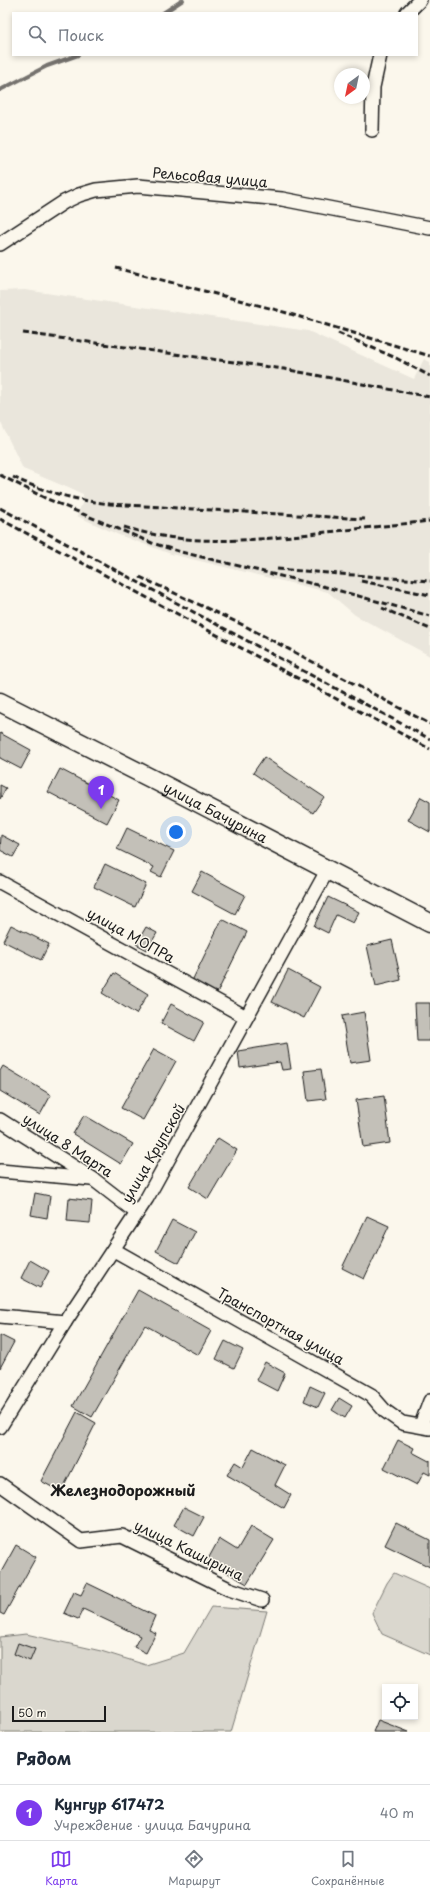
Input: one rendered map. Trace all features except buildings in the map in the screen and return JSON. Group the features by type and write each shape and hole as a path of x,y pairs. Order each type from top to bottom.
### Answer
{"street":[{"path":"408,12 420,0"},
{"path":"372,130 373,86 380,56"},
{"name":"Рельсовая улица","path":"0,244 64,202 79,195 96,190 138,186 282,199 430,228"},
{"name":"улица Бачурина","path":"0,702 328,869 430,923"},
{"name":"улица Крупской","path":"0,1427 65,1322 114,1250 163,1171 328,869"},
{"name":"улица МОПРа","path":"0,882 246,1017"},
{"name":"улица 8 Марта","path":"0,1120 93,1179 137,1212"},
{"path":"0,1171 93,1179"},
{"name":"Транспортная улица","path":"114,1250 371,1395 385,1411 402,1423 425,1427"},
{"path":"0,1316 65,1322"},
{"path":"425,1427 430,1401"},
{"name":"улица Каширина","path":"0,1484 81,1541 122,1536 229,1589 262,1600"}],"shaded area":[{"path":"25,290 308,331 414,379 424,359 430,362 430,656 355,615 328,592 171,554 119,535 77,516 83,501 83,494 23,469 0,421 0,291"},
{"path":"394,1573 430,1589 430,1655 382,1634 372,1613 387,1583"},
{"path":"211,1607 267,1611 231,1732 0,1732 0,1637 26,1634 101,1651 146,1665 184,1653"}],"waterway":[{"path":"165,12 183,0"},
{"path":"0,90 47,66 75,56"}],"railway":[{"path":"116,268 277,310 430,356"},
{"path":"23,333 284,369 430,397"},
{"path":"338,333 396,358 430,376"},
{"path":"0,475 45,498 152,543 181,552 326,587 430,616"},
{"path":"13,477 60,495 110,504 365,519"},
{"path":"0,508 430,739"},
{"path":"0,519 430,749"},
{"path":"124,527 172,538 196,540 244,540 430,521"},
{"path":"277,569 430,581"},
{"path":"140,577 245,626 430,724"},
{"path":"361,581 430,595"},
{"path":"382,608 430,629"}],"place":[{"name":"Кунгур 617472","path":"101,809"}],"district":[{"name":"Железнодорожный","path":"123,1489"}]}
